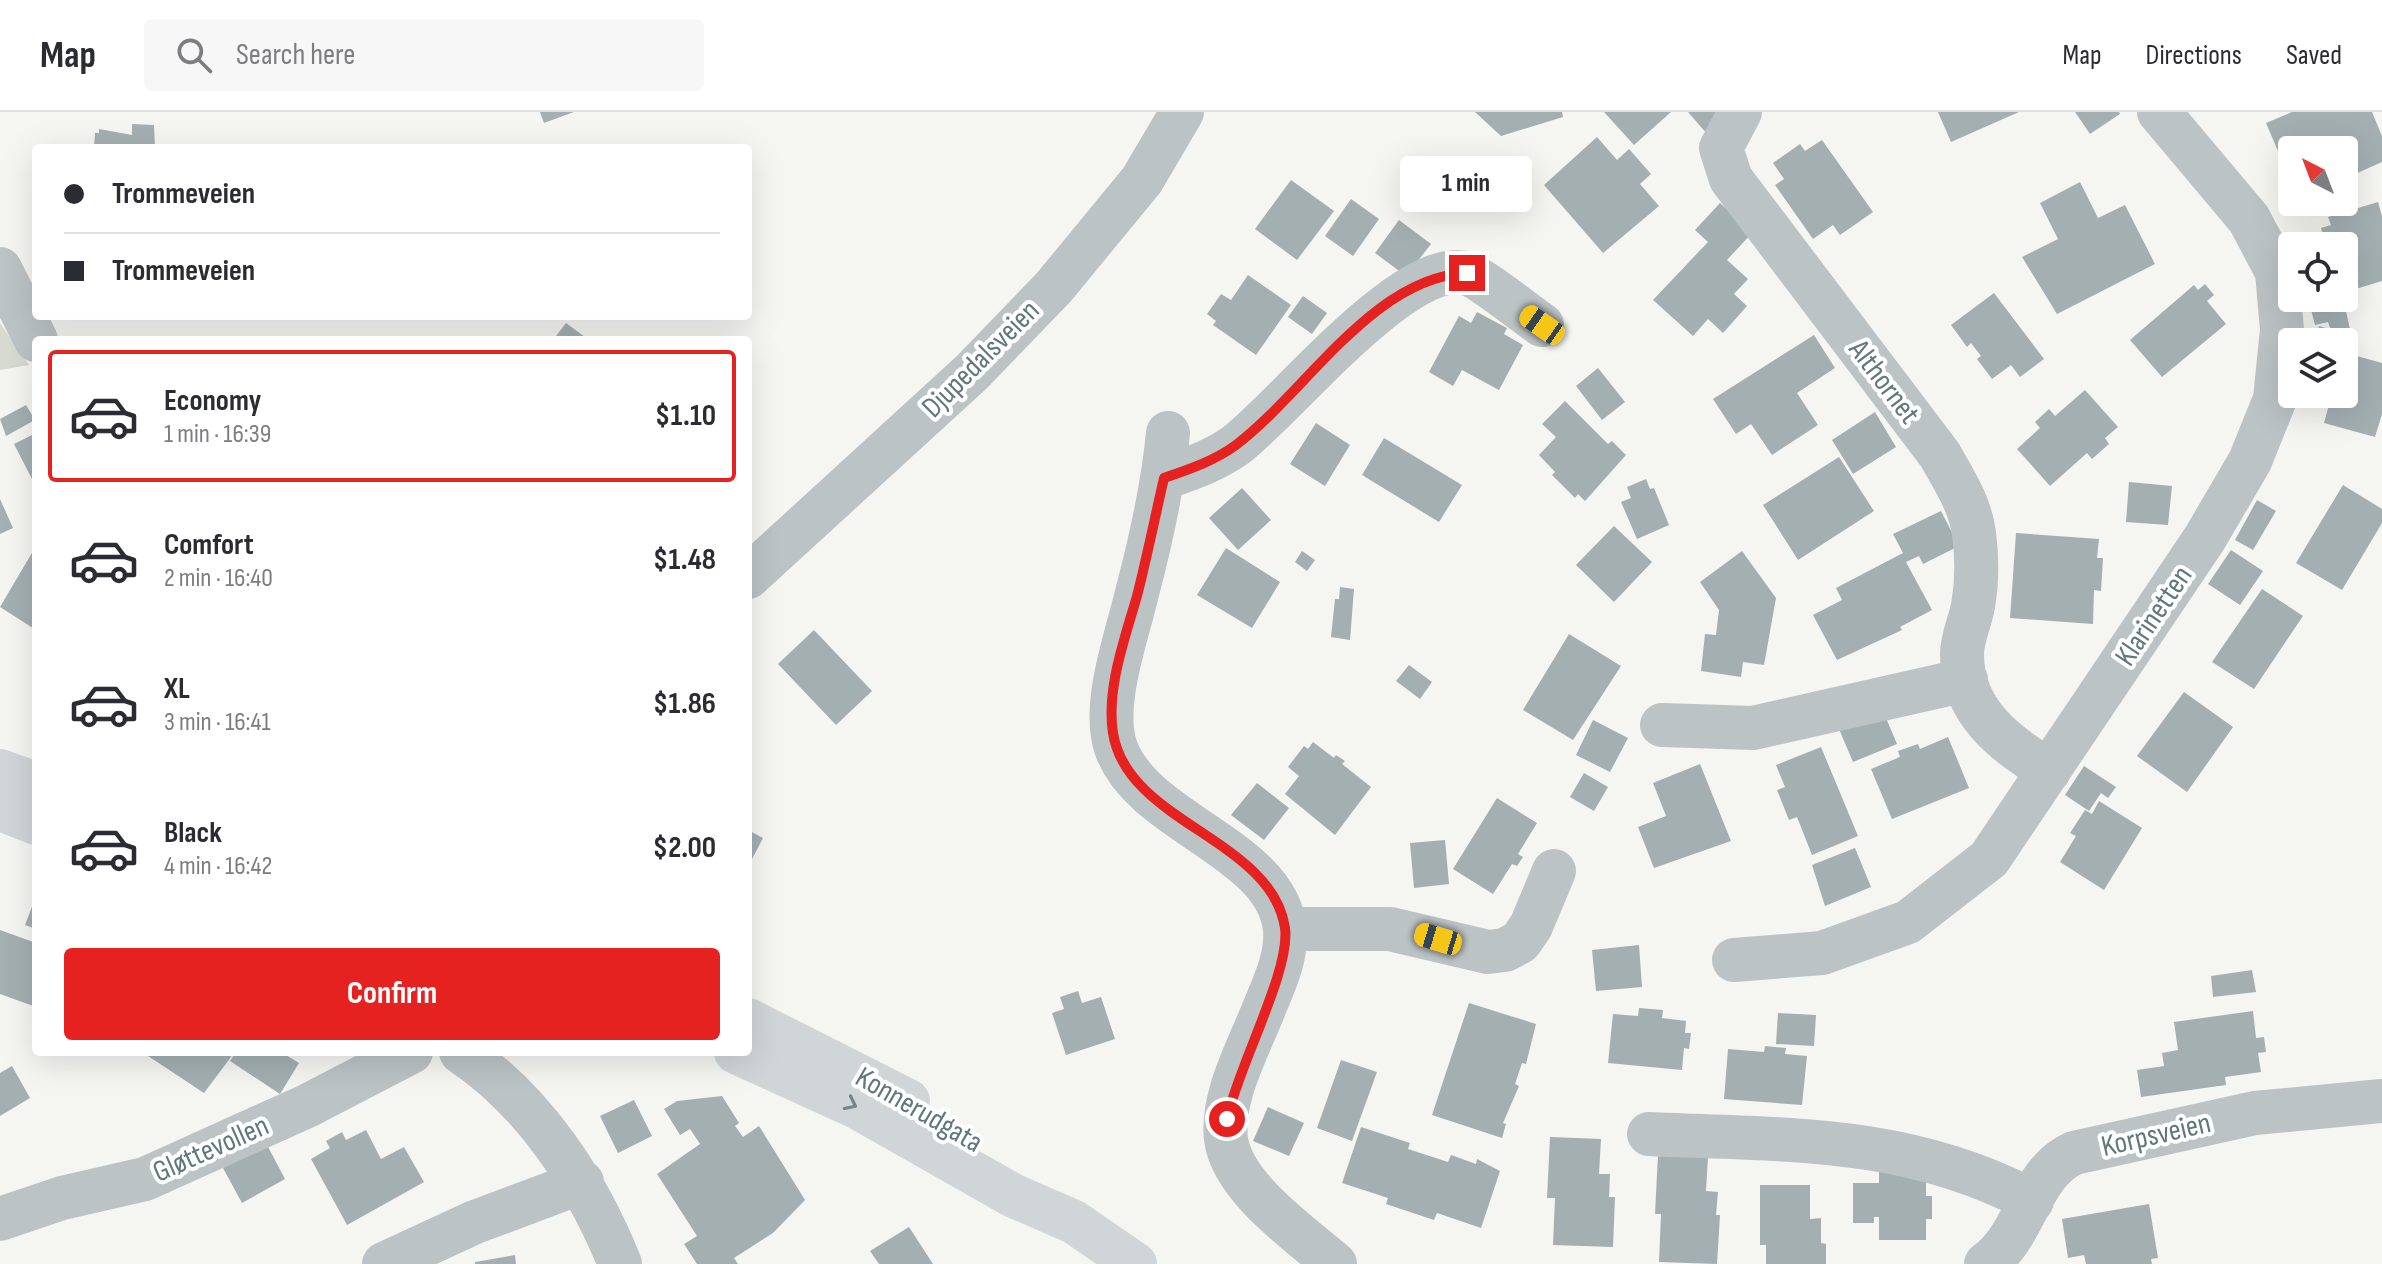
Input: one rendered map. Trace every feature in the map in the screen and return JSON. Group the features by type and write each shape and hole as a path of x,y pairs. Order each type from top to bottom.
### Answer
{"main road":[{"path":"0,771 32,783"},
{"path":"0,809 32,821"},
{"name":"Konnerudgata","path":"752,1022 877,1083 1027,1175 1074,1222 1135,1264"},
{"name":"Konnerudgata","path":"745,1056 859,1108 1014,1196 1074,1222"}],"street":[{"name":"Djupedalsveien","path":"752,573 972,372 1054,287 1142,180 1182,112"},
{"name":"Althornet","path":"1740,112 1721,148 1731,179 1940,455 1967,503 1976,559 1974,603 1962,653 1966,680 1979,712 2002,740 2049,771"},
{"name":"Klarinetten","path":"1734,960 1822,953 1908,922 1989,859 2205,538 2250,461 2275,399 2282,330 2277,272 2249,219 2159,112"},
{"path":"1164,478 1206,463 1234,447 1268,418 1347,338 1420,282 1440,274 1467,273 1542,325"},
{"path":"2,280 21,332"},
{"path":"1168,433 1164,478 1116,683 1112,730 1116,749 1146,790 1250,870 1278,905 1285,929 1280,970 1231,1097 1226,1138 1231,1157 1243,1178 1335,1264"},
{"path":"1662,725 1753,728 1966,680"},
{"path":"1285,929 1390,929 1488,952 1505,950 1520,942 1531,926 1554,871"},
{"name":"Gløttevollen","path":"0,1219 62,1198 145,1179 267,1125 403,1056"},
{"path":"466,1056 512,1095 582,1182 620,1264"},
{"name":"Korpsveien","path":"1986,1264 2011,1239 2050,1169 2074,1153 2255,1113 2382,1101"},
{"path":"1649,1134 1894,1150 1957,1167 2032,1201"},
{"path":"384,1264 475,1222 582,1182"}],"shaded area":[{"path":"0,323 29,365 0,370"}],"building":[{"path":"540,112 574,112 544,123"},
{"path":"1475,112 1562,112 1563,117 1501,136"},
{"path":"1604,112 1671,112 1634,145"},
{"path":"1688,112 1715,112 1723,121 1708,135"},
{"path":"1938,112 2019,112 1951,142"},
{"path":"2075,112 2119,112 2120,114 2090,134"},
{"path":"2292,112 2372,112 2382,136 2382,162 2358,173 2358,136 2278,136 2278,151 2266,123"},
{"path":"132,124 154,125 155,144 94,144 95,133 99,133 99,129 132,135"},
{"path":"1597,137 1617,160 1629,149 1651,174 1640,184 1659,206 1603,253 1544,185"},
{"path":"1822,140 1873,212 1840,235 1833,225 1813,239 1775,185 1784,179 1773,163 1800,144 1805,151"},
{"path":"1291,180 1334,211 1297,260 1255,229"},
{"path":"2080,182 2098,218 2125,205 2155,264 2057,314 2022,257 2058,239 2040,203"},
{"path":"1351,199 1379,219 1353,256 1325,236"},
{"path":"2378,202 2382,216 2382,281 2358,288 2358,232 2322,232 2321,228 2331,225 2328,217 2358,216 2358,208"},
{"path":"1720,203 1752,233 1727,260 1748,279 1734,294 1747,306 1723,333 1708,319 1693,336 1653,300 1708,242 1695,230"},
{"path":"1399,220 1431,244 1406,276 1375,253"},
{"path":"1248,275 1291,305 1256,355 1213,325 1216,321 1207,314 1221,294 1231,300"},
{"path":"2205,284 2214,295 2207,301 2226,324 2162,377 2130,340 2194,285 2198,290"},
{"path":"1994,293 2044,359 2020,377 2011,365 1992,379 1977,359 1981,356 1971,343 1967,347 1951,325"},
{"path":"1303,296 1327,313 1312,334 1288,317"},
{"path":"1477,312 1507,328 1504,334 1523,345 1499,390 1462,370 1453,386 1429,372 1459,316 1471,323"},
{"path":"2312,312 2346,312 2350,328 2330,328 2328,322 2315,325"},
{"path":"566,323 584,336 556,336"},
{"path":"1814,335 1835,368 1797,393 1818,425 1772,455 1751,424 1736,434 1713,399"},
{"path":"2358,356 2382,363 2382,414 2375,437 2324,423 2328,408 2358,408"},
{"path":"1598,368 1625,402 1602,420 1576,386"},
{"path":"2085,390 2118,427 2105,438 2109,444 2092,459 2087,453 2050,486 2017,449 2040,428 2035,422 2049,409 2055,416"},
{"path":"1565,401 1608,444 1612,441 1626,455 1585,501 1578,494 1575,498 1552,475 1555,472 1539,455 1556,437 1542,424"},
{"path":"26,405 32,415 32,422 6,436 0,419"},
{"path":"1875,412 1896,447 1853,474 1832,440"},
{"path":"1316,423 1350,445 1325,486 1290,464"},
{"path":"32,435 32,479 14,444"},
{"path":"1384,438 1462,485 1439,522 1362,475"},
{"path":"1839,457 1874,511 1798,560 1763,505"},
{"path":"1646,479 1650,489 1654,488 1669,525 1637,539 1621,502 1631,498 1627,487"},
{"path":"2129,482 2172,486 2168,525 2126,522"},
{"path":"2343,485 2382,509 2382,523 2342,590 2296,563"},
{"path":"1242,488 1271,520 1238,550 1209,518"},
{"path":"0,499 13,528 0,534"},
{"path":"2257,500 2276,511 2253,550 2235,540"},
{"path":"1941,511 1959,546 1923,564 1919,556 1906,562 1932,610 1900,627 1902,630 1837,660 1813,615 1842,600 1836,588 1903,553 1893,534"},
{"path":"1614,526 1652,562 1614,602 1576,565"},
{"path":"2016,533 2099,539 2097,558 2103,558 2101,591 2094,590 2093,624 2010,618"},
{"path":"1226,548 1280,582 1252,628 1197,595"},
{"path":"2231,550 2263,571 2240,605 2208,584"},
{"path":"1302,551 1315,560 1307,571 1295,562"},
{"path":"1742,551 1776,598 1764,665 1743,662 1741,677 1701,671 1705,634 1716,635 1719,610 1700,582"},
{"path":"32,553 32,627 0,607"},
{"path":"1340,587 1354,589 1350,640 1331,637 1335,599 1339,599"},
{"path":"2262,589 2303,616 2254,689 2212,662"},
{"path":"814,630 872,691 836,725 778,664"},
{"path":"1569,634 1621,666 1573,740 1523,710"},
{"path":"1409,665 1432,682 1420,699 1396,681"},
{"path":"2184,692 2233,727 2187,792 2137,756"},
{"path":"1883,711 1897,744 1853,762 1839,729"},
{"path":"1593,720 1628,738 1610,772 1576,755"},
{"path":"1948,737 1969,788 1892,819 1871,769 1900,757 1898,751 1918,744 1920,749"},
{"path":"1313,742 1334,758 1336,755 1345,761 1342,764 1371,787 1335,835 1285,794 1299,776 1288,767 1304,746 1308,749"},
{"path":"1821,747 1858,836 1812,855 1797,817 1789,820 1777,790 1785,787 1776,765"},
{"path":"1700,764 1731,841 1654,868 1638,827 1666,816 1653,783"},
{"path":"2084,766 2116,787 2108,798 2101,793 2089,811 2065,795"},
{"path":"1584,773 1608,787 1594,811 1570,797"},
{"path":"1257,783 1289,808 1264,840 1231,815"},
{"path":"1497,798 1537,823 1518,854 1523,857 1517,866 1512,864 1493,894 1453,869"},
{"path":"2099,801 2142,828 2104,890 2060,862 2076,836 2070,833 2085,810 2092,814"},
{"path":"752,832 763,838 752,859"},
{"path":"1445,840 1449,884 1414,888 1410,843"},
{"path":"1855,848 1871,887 1825,906 1812,865"},
{"path":"32,907 32,928 25,925"},
{"path":"0,930 32,942 32,1006 0,994"},
{"path":"1639,945 1642,987 1596,991 1592,950"},
{"path":"2252,970 2256,992 2213,997 2211,976"},
{"path":"1078,991 1082,1003 1101,997 1115,1039 1066,1055 1052,1013 1064,1009 1060,997"},
{"path":"1469,1003 1536,1024 1526,1064 1522,1063 1515,1084 1519,1086 1503,1123 1506,1124 1502,1138 1432,1115"},
{"path":"1639,1008 1663,1010 1662,1018 1686,1021 1685,1033 1691,1033 1689,1049 1684,1048 1682,1070 1608,1063 1613,1014 1638,1016"},
{"path":"2253,1011 2256,1038 2264,1037 2266,1052 2258,1053 2261,1072 2225,1077 2226,1085 2141,1097 2137,1070 2164,1066 2162,1053 2178,1050 2174,1022"},
{"path":"1778,1013 1816,1015 1814,1046 1776,1044"},
{"path":"1765,1046 1786,1048 1785,1054 1807,1056 1802,1105 1724,1099 1728,1049 1764,1052"},
{"path":"148,1056 231,1056 204,1093"},
{"path":"233,1056 288,1056 299,1063 280,1094 230,1061"},
{"path":"1341,1060 1377,1072 1352,1141 1317,1128"},
{"path":"12,1066 30,1098 0,1116 0,1073"},
{"path":"722,1096 739,1123 735,1126 743,1137 759,1126 805,1200 773,1233 734,1258 738,1264 697,1264 684,1244 697,1236 657,1174 700,1144 690,1129 680,1135 664,1109 677,1101"},
{"path":"634,1100 652,1136 618,1153 600,1116"},
{"path":"1268,1107 1304,1123 1289,1156 1253,1141"},
{"path":"1361,1127 1410,1143 1408,1149 1448,1162 1451,1155 1476,1164 1477,1159 1500,1171 1481,1228 1437,1213 1434,1220 1386,1204 1388,1198 1342,1183"},
{"path":"366,1130 381,1159 404,1147 424,1182 347,1225 311,1159 330,1148 326,1141 342,1132 346,1140"},
{"path":"1550,1137 1601,1139 1599,1174 1610,1174 1609,1197 1615,1197 1613,1247 1553,1245 1555,1198 1547,1198"},
{"path":"267,1145 285,1179 242,1203 223,1168"},
{"path":"1658,1155 1708,1157 1706,1191 1718,1192 1716,1215 1720,1215 1717,1264 1659,1262 1661,1214 1655,1214"},
{"path":"1879,1171 1926,1172 1926,1196 1932,1196 1932,1219 1926,1219 1926,1240 1879,1240 1879,1217 1874,1217 1874,1223 1853,1223 1853,1183 1879,1183"},
{"path":"1760,1185 1810,1185 1810,1219 1821,1218 1821,1243 1826,1244 1826,1264 1766,1264 1766,1245 1760,1245"},
{"path":"2149,1204 2158,1258 2151,1259 2152,1264 2086,1264 2084,1255 2068,1258 2062,1219"},
{"path":"909,1227 933,1264 879,1264 870,1251"},
{"path":"515,1255 516,1264 475,1264 475,1262"}],"route":[{"path":"1227,1119 1245,1056 1280,970 1285,929 1278,905 1250,870 1146,790 1129,771 1116,749 1112,730 1118,670 1164,478 1206,463 1234,447 1268,418 1347,338 1420,282 1440,274 1467,273"}]}
